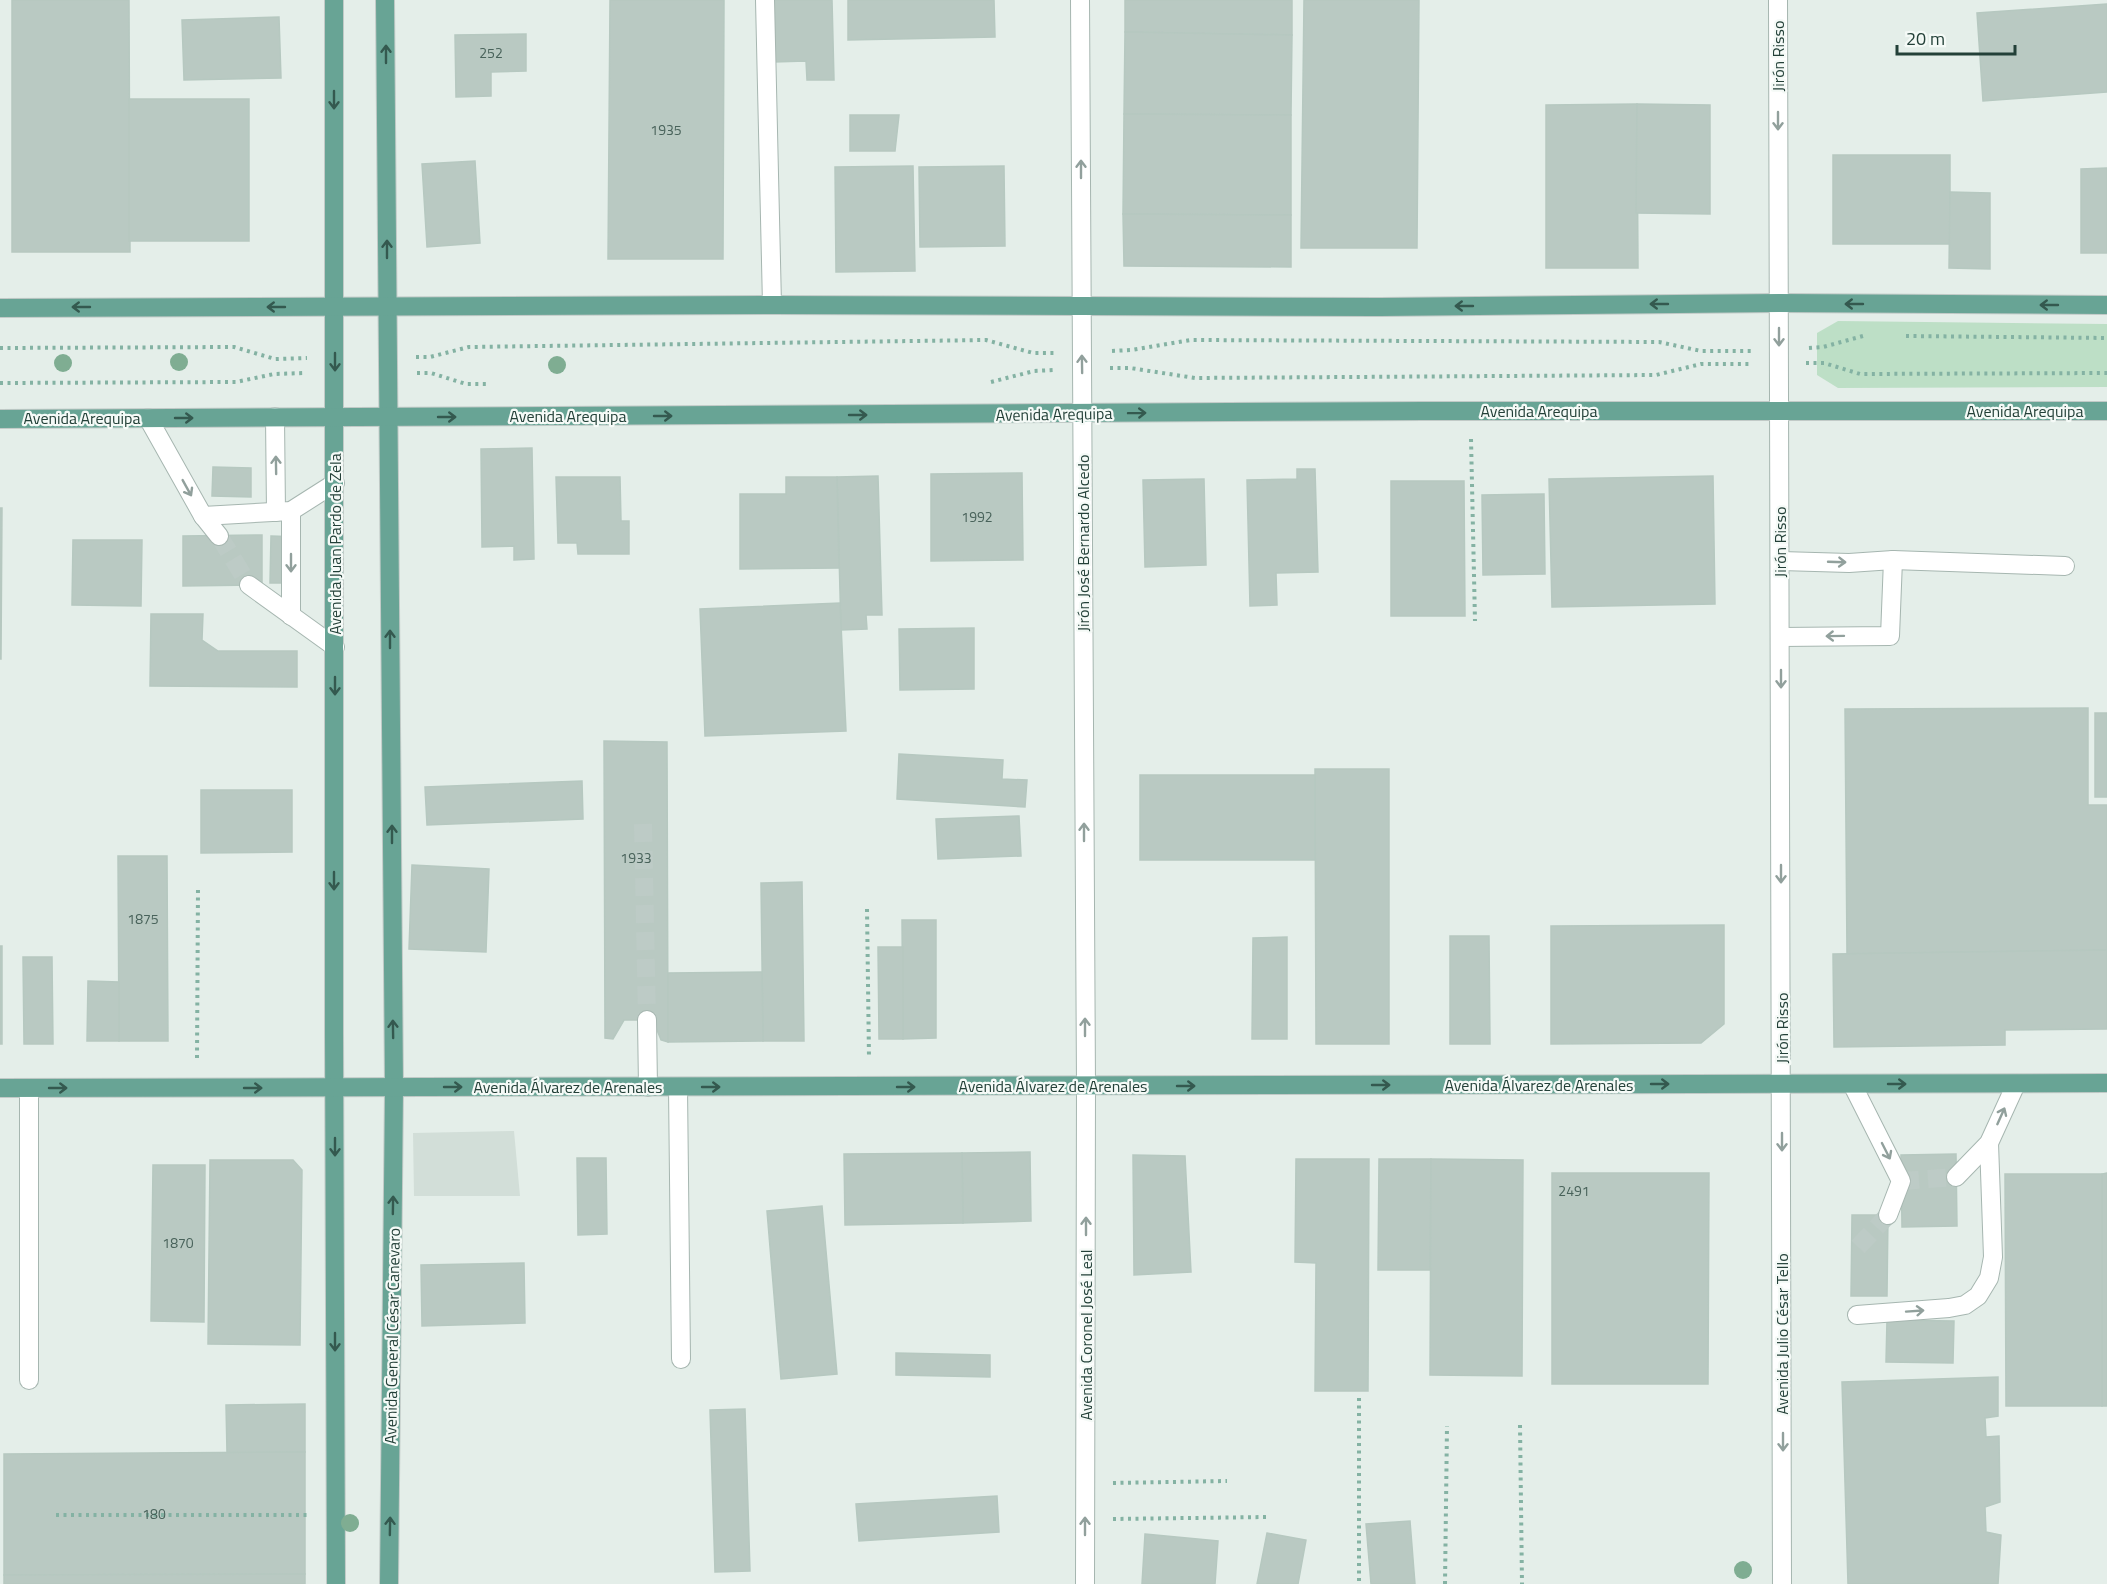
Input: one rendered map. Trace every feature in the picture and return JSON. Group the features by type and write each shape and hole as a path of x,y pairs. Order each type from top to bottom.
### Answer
{"main road":[{"name":"Avenida Juan Pardo de Zela","path":"334,0 336,483 334,1088"},
{"path":"385,0 394,1088"},
{"path":"0,308 772,305 1380,307 1779,303 2107,305"},
{"name":"Avenida Arequipa","path":"0,418 1082,415 1144,412 2107,411"},
{"name":"Avenida Álvarez de Arenales","path":"0,1088 2107,1083"},
{"path":"334,1088 336,1584"},
{"name":"Avenida General César Canevaro","path":"389,1584 394,1088"}],"street":[{"path":"765,0 772,305"},
{"name":"Jirón José Bernardo Alcedo","path":"1080,0 1086,1086"},
{"name":"Jirón Risso","path":"1778,0 1782,1084"},
{"path":"275,417 291,616"},
{"path":"148,418 203,516 219,536"},
{"path":"203,516 284,511 336,483"},
{"path":"1781,561 1893,560 2065,566"},
{"path":"1780,637 1890,636 1893,560"},
{"path":"249,585 335,647"},
{"path":"647,1020 648,1087"},
{"name":"Avenida Julio César Tello","path":"1782,1084 1782,1584"},
{"path":"1852,1084 1901,1181 1888,1215"},
{"path":"1956,1177 1989,1143 2016,1084"},
{"name":"Avenida Coronel José Leal","path":"1086,1086 1086,1584"},
{"path":"678,1087 681,1359"},
{"path":"29,1088 29,1380"},
{"path":"1857,1315 1949,1308 1965,1305 1978,1296 1989,1278 1993,1257 1989,1143"}],"path":[{"path":"990,382 1034,371 1130,368 1195,378 1656,375 1701,364 1824,363 1860,374 2107,373"},
{"path":"0,383 236,382 274,374 335,372"},
{"path":"388,373 431,373 466,384 490,384"},
{"path":"1470,411 1475,621"},
{"path":"197,1088 198,888"},
{"path":"867,909 870,1087"},
{"path":"1359,1398 1359,1584"},
{"path":"1520,1425 1522,1584"},
{"path":"1444,1584 1447,1426"},
{"path":"1086,1484 1227,1481"},
{"path":"56,1515 336,1515"},
{"path":"1085,1519 1266,1517"}],"shaded area":[{"path":"514,1131 520,1196 414,1196 413,1133"}],"green space":[{"path":"1838,321 2107,324 2107,387 1838,388 1817,375 1817,333"}],"building":[{"path":"12,0 129,0 130,252 12,252"},
{"path":"610,0 724,0 723,259 608,259"},
{"path":"772,0 832,0 834,80 807,80 806,61 774,62"},
{"path":"848,0 994,0 995,37 848,40"},
{"path":"1125,0 1292,0 1292,35 1125,32"},
{"path":"1304,0 1419,0 1417,248 1301,248"},
{"path":"2107,4 2107,92 1983,101 1977,13"},
{"path":"279,17 281,78 184,80 182,20"},
{"path":"1125,32 1292,35 1291,115 1124,114"},
{"path":"526,34 526,71 491,72 491,96 456,97 455,35"},
{"path":"129,99 249,99 249,241 129,241"},
{"path":"1637,104 1638,268 1546,268 1546,105"},
{"path":"1637,104 1710,105 1710,214 1636,213"},
{"path":"1124,114 1291,115 1291,215 1123,214"},
{"path":"850,115 899,115 895,151 850,151"},
{"path":"1833,155 1950,155 1950,244 1833,244"},
{"path":"475,161 480,243 427,247 422,164"},
{"path":"913,166 915,271 836,272 835,167"},
{"path":"1004,166 1005,246 920,247 919,167"},
{"path":"2107,168 2107,253 2081,253 2081,169"},
{"path":"1950,192 1990,193 1990,269 1949,268"},
{"path":"1123,214 1291,215 1291,267 1124,266"},
{"path":"532,448 534,559 514,560 514,546 482,547 481,449"},
{"path":"213,467 251,468 251,497 212,496"},
{"path":"1297,469 1315,469 1318,572 1276,573 1277,605 1250,606 1247,480 1297,479"},
{"path":"1022,473 1023,560 931,561 931,474"},
{"path":"878,476 882,615 866,615 867,629 841,630 837,477"},
{"path":"1713,476 1715,604 1552,607 1549,479"},
{"path":"556,477 620,477 621,521 629,521 629,554 578,554 577,543 558,543"},
{"path":"786,477 837,477 839,568 740,569 740,494 786,494"},
{"path":"1204,479 1206,565 1145,567 1143,480"},
{"path":"1391,481 1464,481 1465,616 1391,616"},
{"path":"1544,494 1545,574 1483,575 1482,495"},
{"path":"0,508 2,508 1,659 0,659"},
{"path":"262,535 262,585 183,586 183,536"},
{"path":"271,536 300,537 300,583 270,583"},
{"path":"73,540 142,540 141,606 72,605"},
{"path":"840,603 846,731 705,736 700,609"},
{"path":"151,614 203,614 202,640 218,651 297,651 297,687 150,686"},
{"path":"974,628 974,689 900,690 899,629"},
{"path":"2088,708 2088,805 2107,805 2107,950 1847,954 1845,709"},
{"path":"2095,713 2107,713 2107,797 2095,797"},
{"path":"604,741 667,742 668,1042 661,1040 653,1020 624,1020 613,1039 605,1038"},
{"path":"899,754 1003,760 1002,779 1027,780 1025,807 897,799"},
{"path":"1315,769 1389,769 1389,1044 1316,1044"},
{"path":"1140,775 1315,775 1315,860 1140,860"},
{"path":"582,781 583,819 427,825 425,787"},
{"path":"201,790 292,790 292,852 201,853"},
{"path":"1019,816 1021,856 938,859 936,819"},
{"path":"118,856 167,856 168,1041 119,1041"},
{"path":"412,865 489,869 486,952 409,949"},
{"path":"802,882 804,1041 763,1041 761,883"},
{"path":"902,920 936,920 936,1038 903,1039"},
{"path":"1724,925 1724,1024 1701,1043 1551,1044 1551,926"},
{"path":"1450,936 1489,936 1490,1044 1450,1044"},
{"path":"1287,937 1287,1039 1252,1039 1253,938"},
{"path":"0,946 2,946 2,1044 0,1044"},
{"path":"878,947 903,947 903,1039 879,1039"},
{"path":"2107,950 2107,1029 2005,1030 2005,1045 1834,1047 1833,954"},
{"path":"23,957 52,957 53,1044 24,1044"},
{"path":"762,972 763,1041 668,1042 668,973"},
{"path":"88,981 119,982 119,1041 87,1041"},
{"path":"1030,1152 1031,1221 963,1223 962,1153"},
{"path":"962,1153 963,1223 845,1225 844,1154"},
{"path":"1956,1154 1957,1226 1902,1227 1901,1155"},
{"path":"1133,1155 1185,1156 1191,1272 1134,1275"},
{"path":"577,1158 606,1158 607,1234 578,1235"},
{"path":"1296,1159 1369,1159 1368,1391 1315,1391 1316,1263 1295,1262"},
{"path":"1379,1159 1431,1159 1430,1270 1378,1270"},
{"path":"1431,1159 1523,1160 1522,1376 1430,1375"},
{"path":"210,1160 293,1160 302,1170 300,1345 208,1344"},
{"path":"153,1165 205,1165 204,1322 151,1321"},
{"path":"1552,1173 1709,1173 1708,1384 1552,1384"},
{"path":"2107,1173 2107,1406 2102,1406 2102,1174"},
{"path":"2005,1174 2102,1174 2102,1406 2006,1406"},
{"path":"822,1206 837,1374 781,1379 767,1211"},
{"path":"1852,1215 1888,1215 1887,1296 1851,1296"},
{"path":"524,1263 525,1323 422,1326 421,1265"},
{"path":"1887,1320 1954,1321 1953,1363 1886,1362"},
{"path":"896,1353 990,1355 990,1377 896,1375"},
{"path":"1998,1377 1998,1416 1985,1418 1986,1437 1999,1436 2000,1502 1985,1507 1986,1532 2001,1535 1998,1584 1848,1584 1842,1382"},
{"path":"305,1404 305,1452 227,1453 226,1405"},
{"path":"745,1409 750,1571 715,1572 710,1410"},
{"path":"305,1452 305,1574 4,1575 4,1454"},
{"path":"997,1496 999,1532 859,1541 856,1504"},
{"path":"1410,1521 1415,1584 1371,1584 1366,1524"},
{"path":"1267,1533 1306,1540 1298,1584 1257,1584"},
{"path":"1145,1534 1218,1541 1215,1584 1142,1584"},
{"path":"305,1574 305,1584 4,1584 4,1575"}],"tunnel":[{"path":"219,536 249,585"},
{"path":"643,824 647,1020"},
{"path":"1901,1181 1956,1177"},
{"path":"1858,1247 1888,1215"}]}
